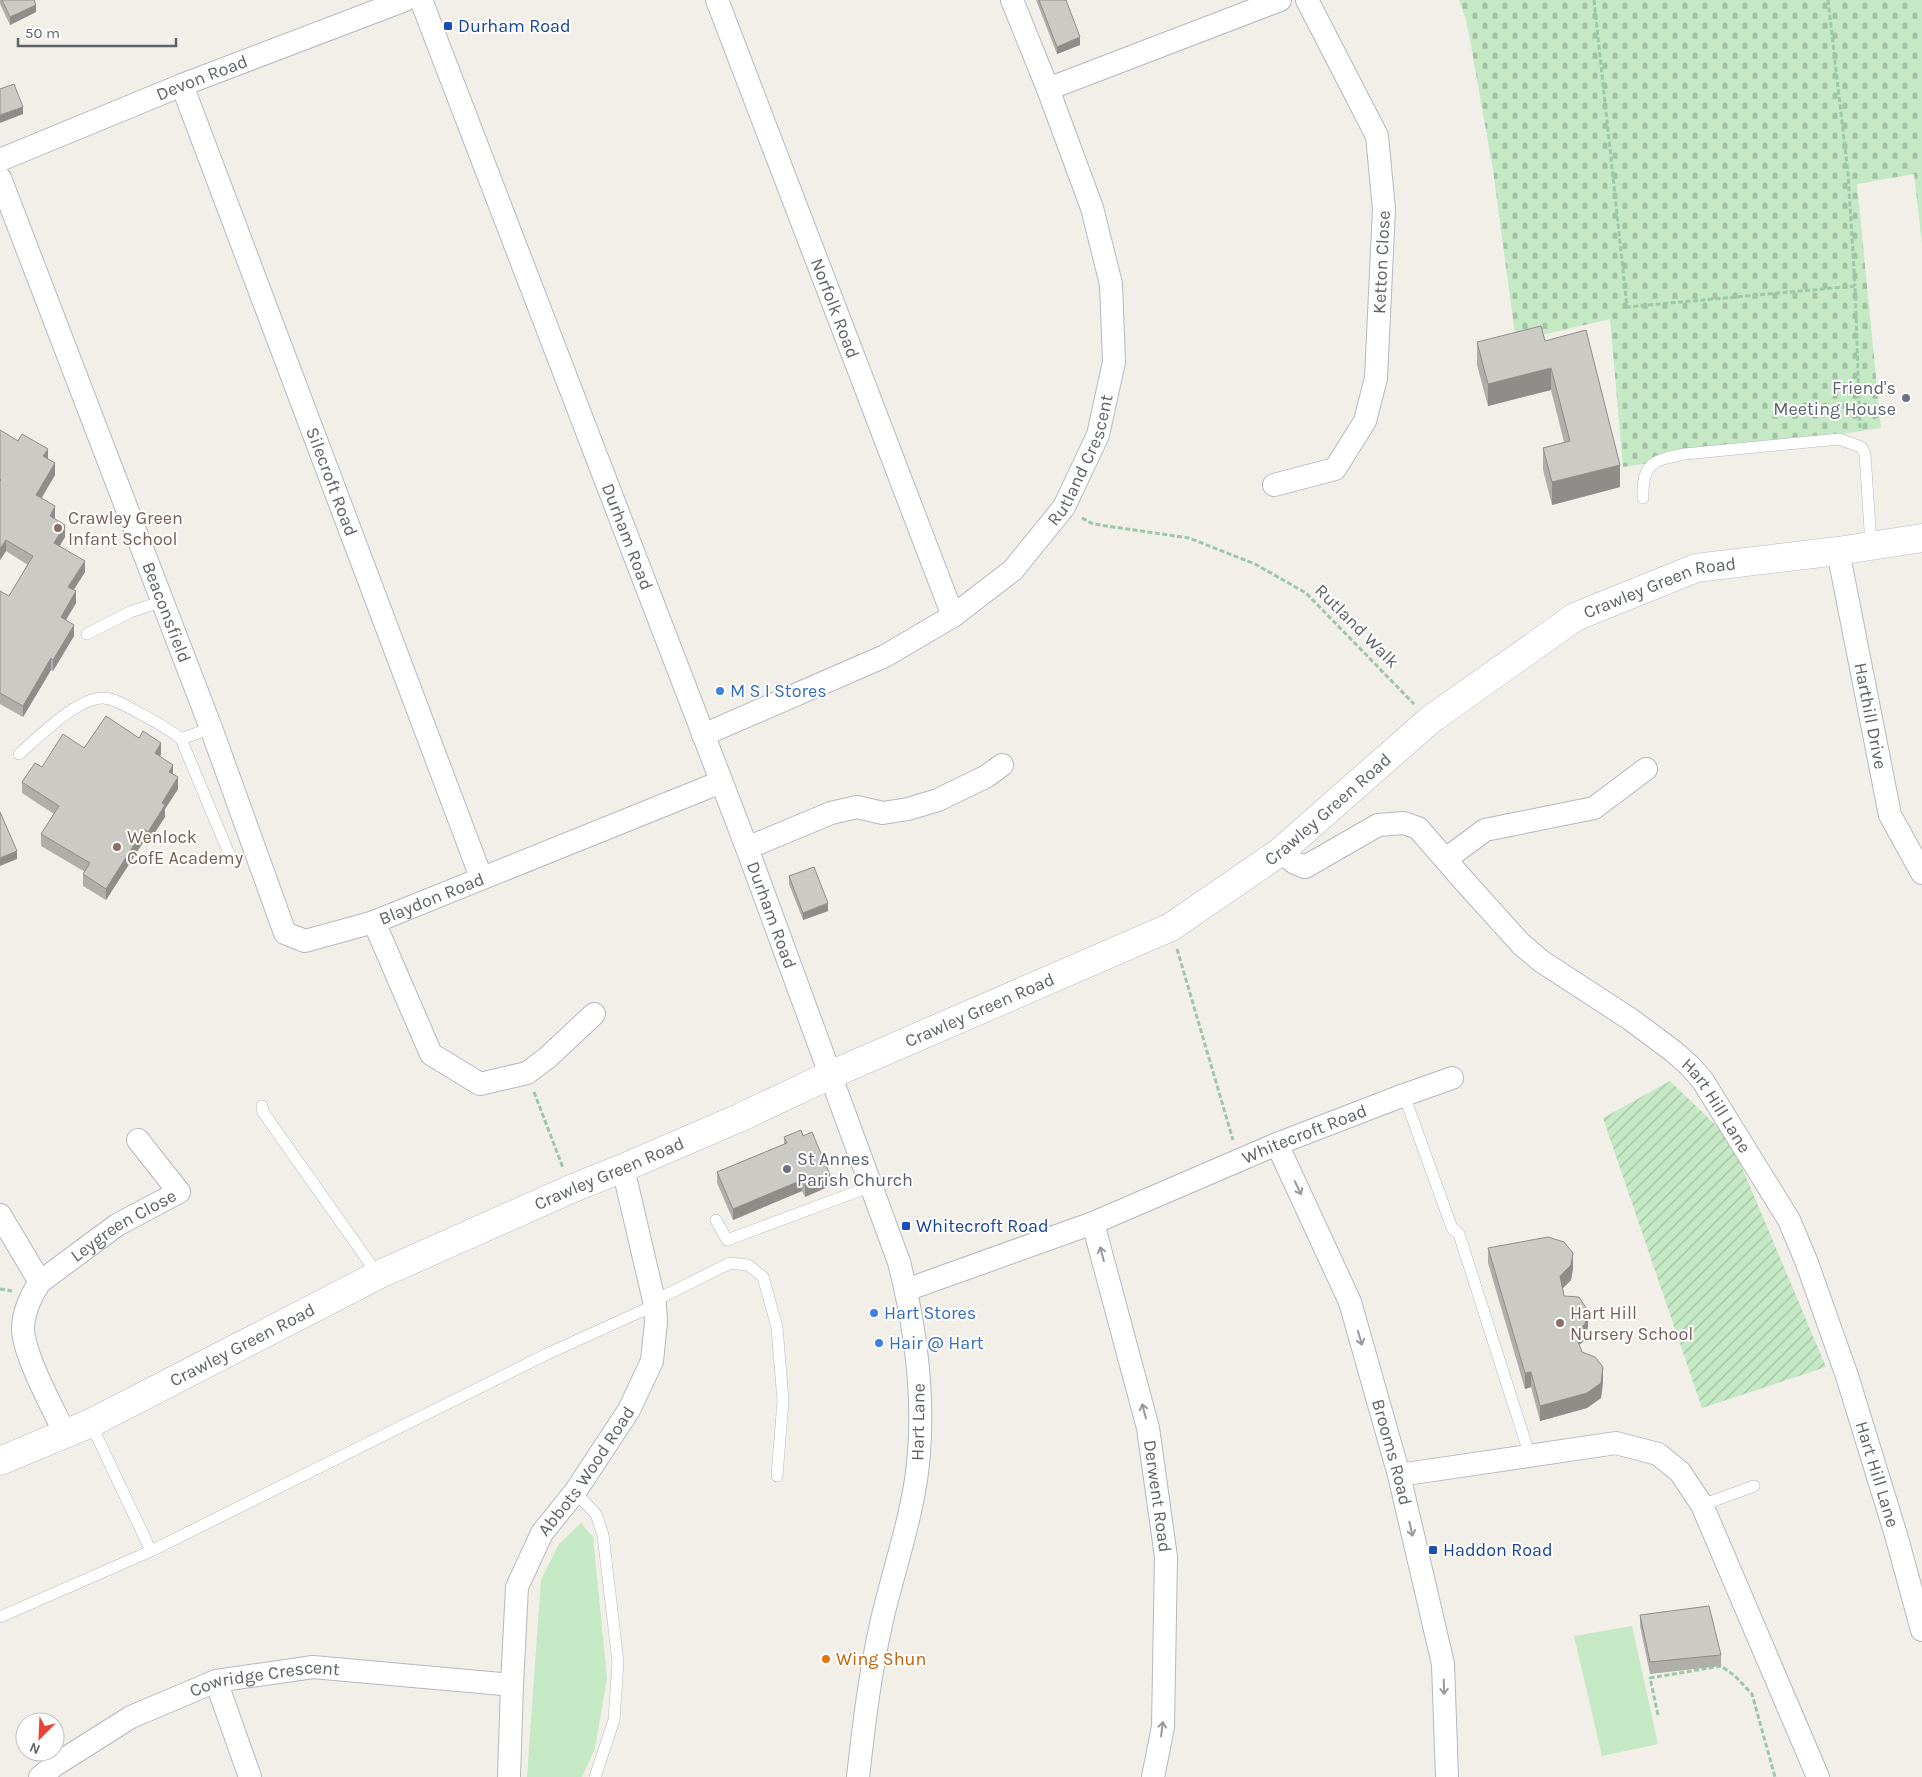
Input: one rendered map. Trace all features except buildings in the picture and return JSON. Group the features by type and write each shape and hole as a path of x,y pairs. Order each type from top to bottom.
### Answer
{"street":[{"name":"Devon Road","path":"0,160 182,85 405,0"},
{"name":"Durham Road","path":"422,0 747,848 830,1075"},
{"name":"Norfolk Road","path":"717,0 953,616"},
{"name":"Rutland Crescent","path":"703,734 885,656 953,616 1013,570 1064,507 1098,435 1114,362 1111,284 1092,208 1048,89 1012,0"},
{"path":"1048,89 1280,0"},
{"name":"Ketton Close","path":"1274,485 1335,469 1365,421 1376,378 1384,210 1377,136 1307,0"},
{"name":"Silecroft Road","path":"182,85 481,877"},
{"name":"Beaconsfield","path":"0,178 211,728 285,933 306,941 374,922"},
{"name":"Crawley Green Road","path":"0,1461 91,1423 378,1274 739,1118 830,1075 1170,927 1280,852 1430,720 1575,617 1696,568 1838,551 1922,538"},
{"name":"Harthill Drive","path":"1838,551 1890,815 1922,873"},
{"path":"747,848 831,814 849,809 857,807 882,813 938,800 987,776 1002,766"},
{"path":"1446,859 1485,830 1594,808 1646,769"},
{"name":"Blaydon Road","path":"594,1014 547,1058 527,1073 480,1084 431,1054 374,922 481,877 721,782"},
{"name":"Hart Hill Lane","path":"1280,852 1294,863 1305,867 1378,825 1404,823 1418,828 1521,944 1541,962 1630,1019 1674,1051 1690,1066 1702,1081 1746,1149 1789,1220 1807,1263 1850,1386 1896,1535 1922,1630"},
{"name":"Hart Lane","path":"830,1075 899,1262 912,1315 918,1371 919,1455 909,1516 877,1645 858,1777"},
{"name":"Whitecroft Road","path":"906,1290 1093,1223 1277,1144 1452,1078"},
{"name":"Leygreen Close","path":"65,1434 28,1353 23,1328 31,1296 40,1282 117,1225 179,1192 138,1140"},
{"name":"Brooms Road","path":"1277,1144 1350,1302 1398,1475 1443,1664 1447,1777"},
{"name":"Abbots Wood Road","path":"509,1777 517,1587 542,1533 575,1492 629,1410 652,1361 656,1322 654,1303 623,1168"},
{"path":"0,1215 40,1282"},
{"name":"Derwent Road","path":"1093,1223 1148,1428 1166,1557 1162,1727 1153,1777"},
{"path":"1398,1475 1616,1443 1658,1454 1680,1472 1702,1505 1818,1777"},
{"name":"Cowridge Crescent","path":"40,1777 55,1765 131,1717 216,1681 313,1667 512,1685"},
{"path":"216,1681 250,1777"}],"lane":[{"path":"1643,498 1642,481 1648,468 1662,458 1685,454 1838,439 1861,447 1865,454 1871,545"},
{"path":"87,634 130,612 163,601"},
{"path":"19,754 66,714 95,698 106,698 122,703 170,730 181,739 230,856"},
{"path":"181,739 211,728"},
{"path":"1404,1095 1452,1228 1459,1234 1530,1456"},
{"path":"262,1106 264,1112 378,1274"},
{"path":"716,1220 727,1240 872,1186"},
{"path":"0,1617 151,1551 547,1354 654,1303 730,1263 748,1265 763,1277 777,1327 783,1401 777,1476"},
{"path":"91,1423 151,1551"},
{"path":"1702,1505 1754,1486"},
{"path":"575,1492 596,1514 603,1535 618,1662 614,1720 596,1777"}],"path":[{"path":"1594,0 1627,307 1854,286"},
{"path":"1828,0 1848,174 1861,447"},
{"name":"Rutland Walk","path":"1064,507 1093,524 1189,538 1255,564 1306,593 1430,720"},
{"path":"1170,927 1239,1161"},
{"path":"527,1073 571,1189"},
{"path":"1658,1715 1650,1678 1721,1666 1735,1676 1752,1694 1775,1777"}],"green space":[{"path":"1459,0 1922,0 1922,244 1914,174 1857,184 1881,428 1623,467 1610,319 1516,341 1493,170 1467,23"},
{"path":"1670,1081 1730,1139 1826,1367 1702,1408 1603,1118"},
{"path":"581,1523 593,1537 607,1678 595,1748 582,1777 527,1777 541,1580 559,1544"},
{"path":"1632,1626 1658,1744 1602,1756 1574,1636"}],"place":[{"name":"Durham Road","path":"448,26"},
{"name":"Friend's Meeting House","path":"1906,398"},
{"name":"Crawley Green Infant School","path":"58,528"},
{"name":"M S I Stores","path":"720,691"},
{"name":"Wenlock CofE Academy","path":"117,847"},
{"name":"St Annes Parish Church","path":"787,1169"},
{"name":"Whitecroft Road","path":"906,1226"},
{"name":"Hart Stores","path":"874,1313"},
{"name":"Hart Hill Nursery School","path":"1560,1323"},
{"name":"Hair @ Hart","path":"879,1343"},
{"name":"Haddon Road","path":"1433,1550"},
{"name":"Wing Shun","path":"826,1659"}]}
